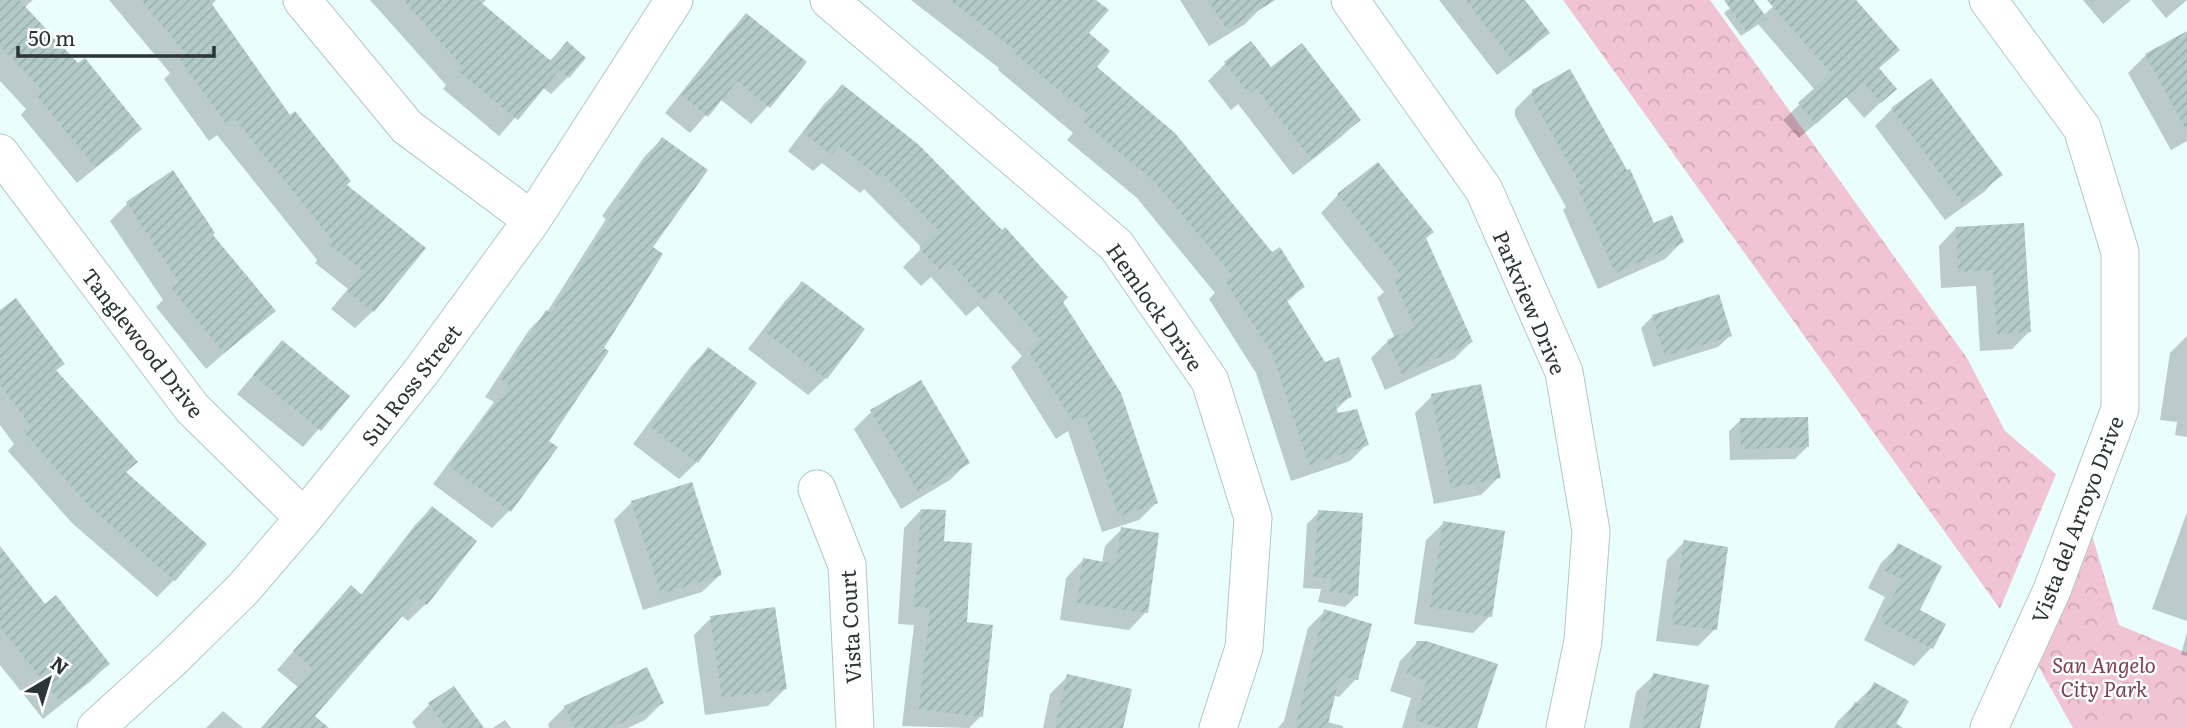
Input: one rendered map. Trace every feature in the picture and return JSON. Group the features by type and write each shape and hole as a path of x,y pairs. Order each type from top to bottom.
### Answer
{"street":[{"path":"302,0 407,127 532,220"},
{"name":"Sul Ross Street","path":"96,728 243,589 304,518 421,372 532,220 674,0"},
{"name":"Hemlock Drive","path":"829,0 1116,245 1210,381 1253,517 1244,648 1218,728"},
{"name":"Parkview Drive","path":"1350,0 1484,190 1564,372 1591,531 1583,641 1565,728"},
{"name":"Vista del Arroyo Drive","path":"1988,0 2082,128 2120,252 2120,409 2052,590 1989,728"},
{"name":"Tanglewood Drive","path":"0,153 192,408 304,518"},
{"name":"Vista Court","path":"817,489 847,565 855,728"}],"green space":[{"path":"1563,0 1710,0 1967,358 2005,431 2056,474 2000,609"},
{"name":"San Angelo City Park","path":"2091,532 2119,625 2187,653 2187,728 2073,728 2035,660"}],"building":[{"path":"0,0 19,0 78,63 85,58 142,129 95,167 37,96 43,91 0,46"},
{"path":"141,0 209,0 290,115 295,111 351,181 347,185 426,248 374,312 347,291 363,271 330,245 333,241 235,119 227,125 180,60 187,55"},
{"path":"403,0 478,0 551,61 567,41 586,58 569,78 559,70 518,120 458,71 462,66"},
{"path":"950,0 1096,0 1109,10 1089,33 1110,51 1097,67 1175,133 1272,252 1280,247 1305,287 1286,299 1325,362 1339,357 1352,397 1335,405 1338,413 1357,409 1369,445 1309,465 1273,355 1225,281 1233,276 1154,181 1083,122 1089,115 1013,52 1015,50"},
{"path":"1208,0 1275,0 1227,30"},
{"path":"1466,0 1525,0 1550,33 1513,61"},
{"path":"1724,0 1754,0 1767,18 1747,32"},
{"path":"1767,0 1856,0 1900,50 1879,68 1897,89 1881,103 1863,82 1816,124 1798,103 1831,73"},
{"path":"746,13 807,62 770,108 737,81 708,117 681,95"},
{"path":"2187,31 2187,131 2145,54"},
{"path":"1251,41 1271,67 1302,43 1361,120 1311,159 1256,88 1249,94 1224,62"},
{"path":"1570,69 1627,170 1630,169 1654,223 1672,215 1684,242 1615,273 1579,191 1583,189 1532,98 1532,90"},
{"path":"1931,78 2003,175 1963,204 1891,108"},
{"path":"842,84 919,145 1002,230 1005,227 1068,297 1063,302 1121,393 1158,503 1119,516 1085,416 1074,423 1027,349 1041,340 996,290 985,300 949,261 940,270 919,248 938,230 882,173 879,177 839,146 832,155 803,133"},
{"path":"662,137 708,170 653,247 663,254 604,348 609,351 549,441 558,447 511,512 449,466 509,385 501,379 546,310 551,313 622,201 618,198"},
{"path":"1378,162 1434,232 1426,238 1473,342 1402,374 1387,340 1415,327 1394,280 1402,276 1337,194"},
{"path":"173,170 215,233 213,235 276,311 224,353 172,289 179,282 126,202"},
{"path":"2024,223 2031,332 1997,334 1993,270 1958,272 1956,227"},
{"path":"802,281 865,329 827,379 764,331"},
{"path":"1719,294 1732,336 1665,356 1652,315"},
{"path":"16,298 65,364 56,370 138,462 126,472 207,544 175,581 89,506 24,432 31,426 0,385 0,310"},
{"path":"282,340 350,396 321,431 253,375"},
{"path":"708,347 757,383 698,463 649,426"},
{"path":"921,380 970,463 919,493 870,410"},
{"path":"1481,384 1501,478 1451,488 1431,394"},
{"path":"1808,417 1809,447 1741,449 1740,418"},
{"path":"692,482 722,575 661,594 631,501"},
{"path":"432,506 477,541 427,605 418,598 315,716 329,728 261,728 313,669 293,651 351,585 362,595"},
{"path":"921,509 946,510 944,541 972,543 967,622 993,625 983,717 919,709 930,608 914,607"},
{"path":"1318,510 1363,513 1358,596 1329,591 1332,578 1314,577"},
{"path":"1443,521 1505,531 1492,617 1430,607"},
{"path":"1121,527 1159,533 1148,613 1077,603 1083,558 1116,564"},
{"path":"1684,540 1728,547 1717,630 1672,624"},
{"path":"1898,543 1942,566 1920,610 1946,624 1933,649 1880,622 1902,579 1884,570"},
{"path":"0,546 45,604 56,595 110,664 61,703 0,627"},
{"path":"775,607 787,689 722,698 710,616"},
{"path":"1324,609 1372,624 1358,680 1340,676 1327,728 1295,728"},
{"path":"1417,641 1426,641 1498,664 1477,728 1440,728 1415,720 1427,681 1406,674"},
{"path":"647,667 664,703 611,728 575,728 564,706"},
{"path":"1653,673 1709,685 1700,728 1642,728"},
{"path":"1067,674 1132,689 1123,728 1055,728"},
{"path":"1874,682 1909,701 1896,724 1903,728 1840,728 1855,702 1862,705"},
{"path":"454,686 484,728 446,728 428,703"}]}
